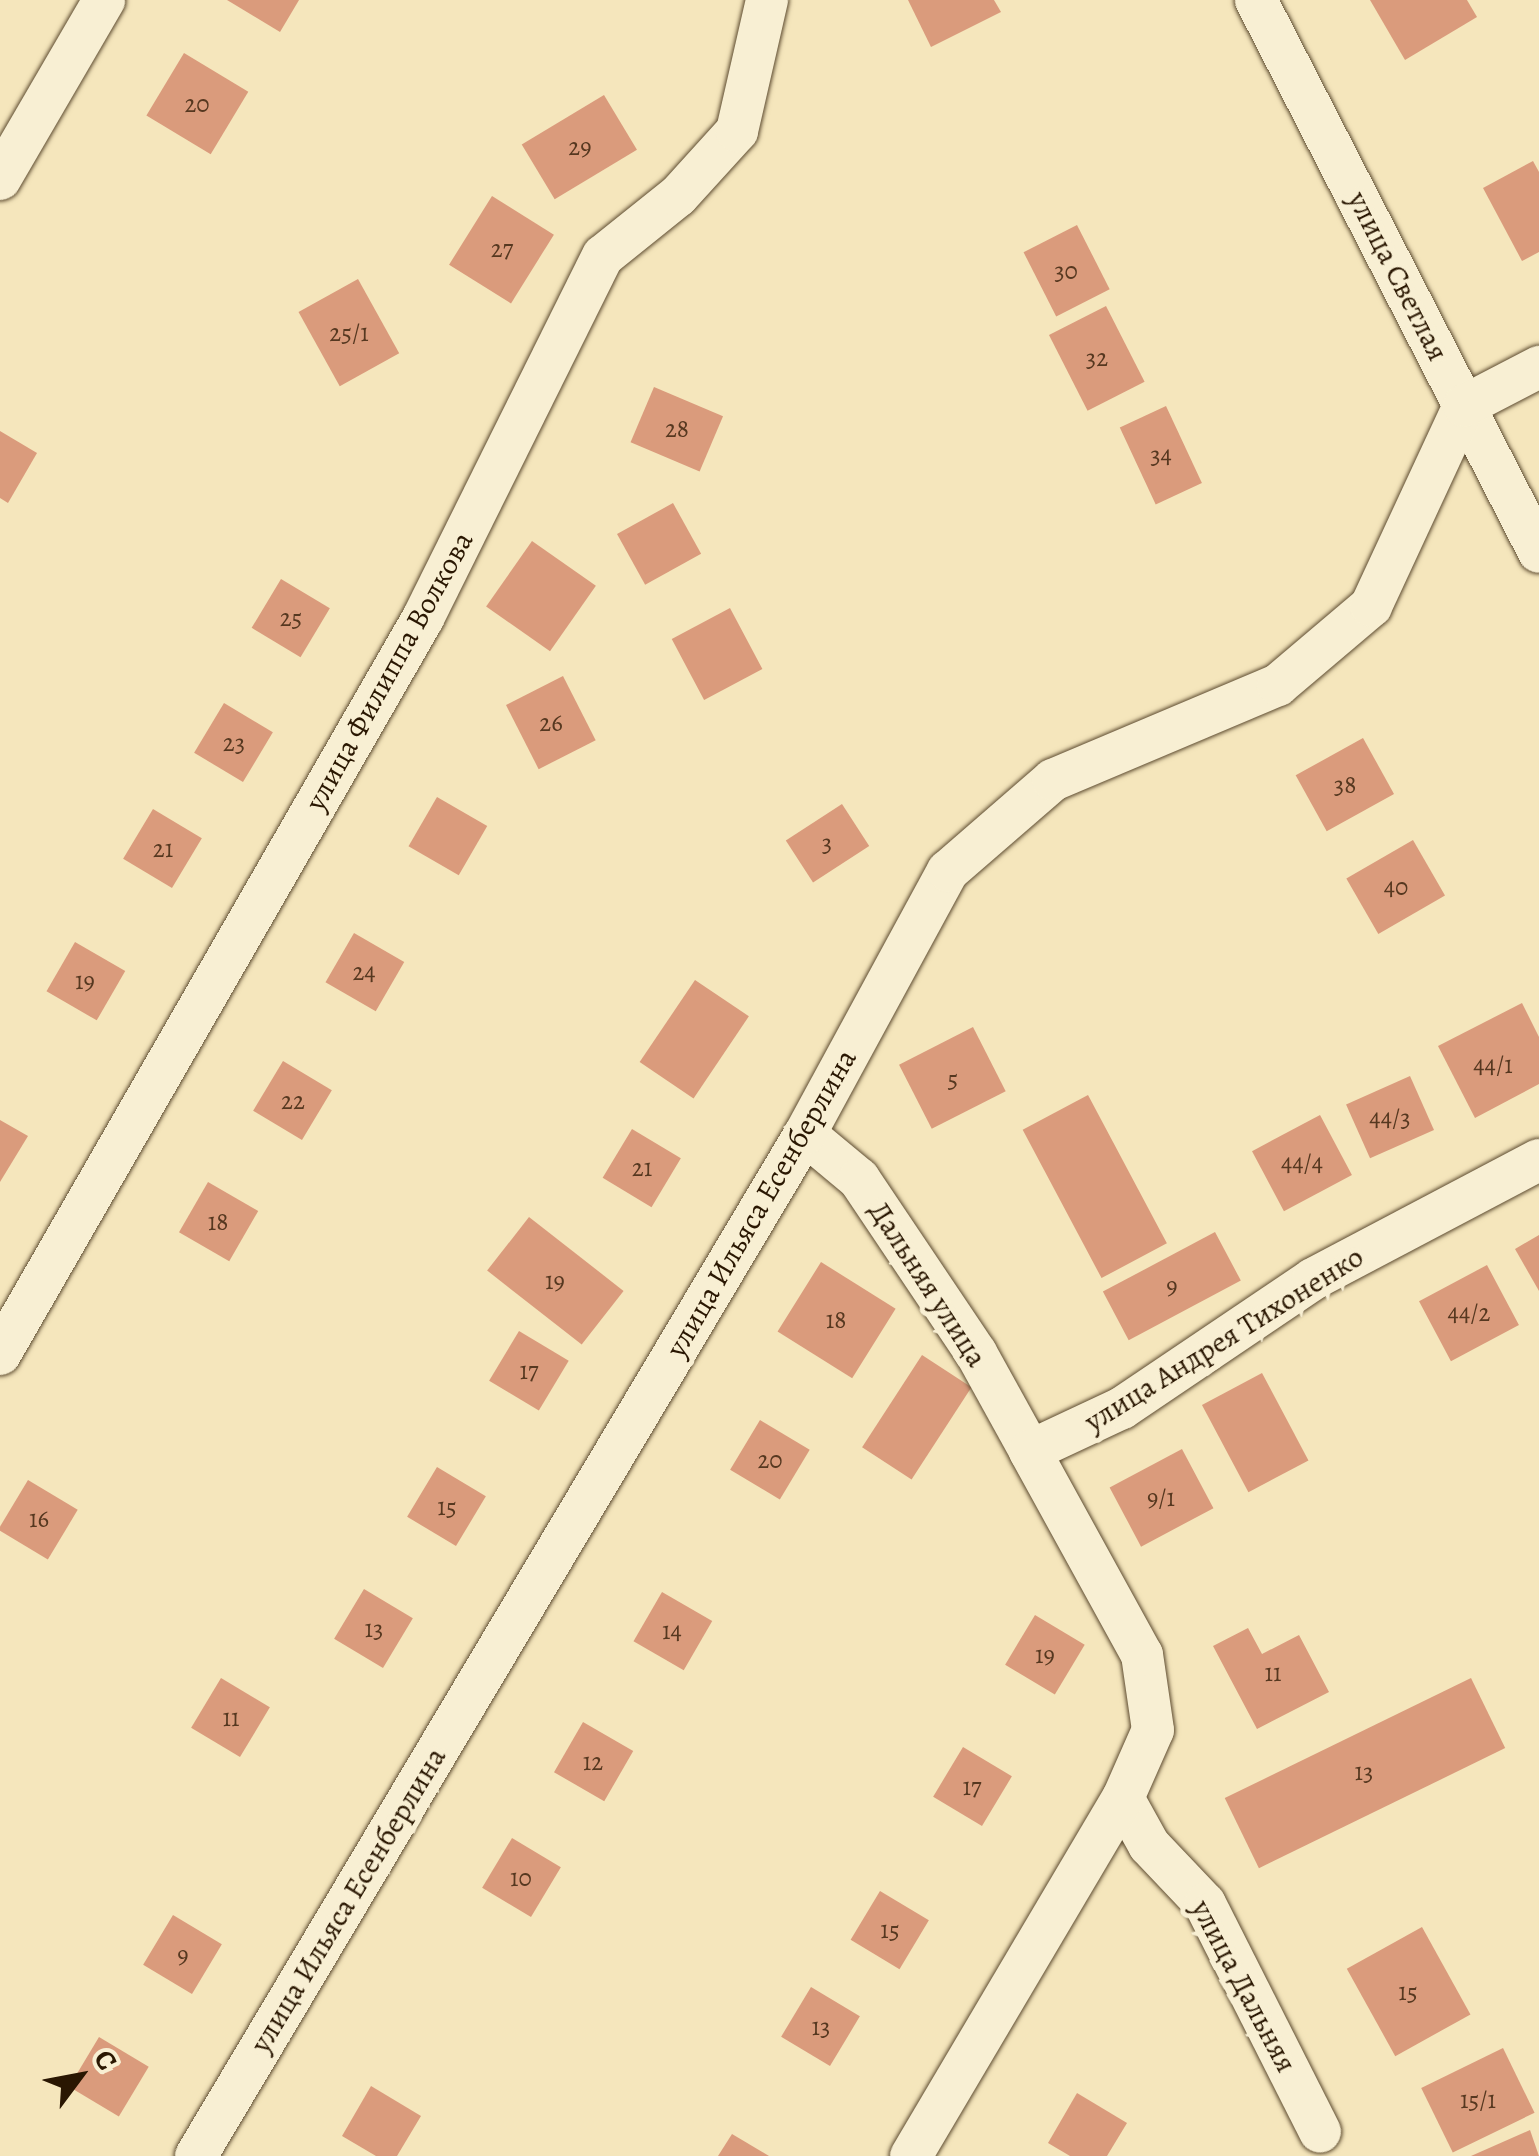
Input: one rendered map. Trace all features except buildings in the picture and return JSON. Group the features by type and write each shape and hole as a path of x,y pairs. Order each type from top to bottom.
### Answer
{"street":[{"path":"0,179 104,0"},
{"name":"улица Филиппа Волкова","path":"0,1354 423,618 603,256 678,196 737,131 767,0"},
{"name":"улица Светлая","path":"1256,0 1539,552"},
{"path":"1464,406 1539,367"},
{"name":"улица Ильяса Есенберлина","path":"196,2156 805,1134 948,871 1054,780 1278,685 1371,606 1464,406"},
{"name":"Дальняя улица","path":"805,1134 858,1179 976,1353 1030,1451"},
{"name":"улица Андрея Тихоненко","path":"1030,1451 1122,1408 1313,1278 1539,1160"},
{"path":"911,2156 1123,1798 1153,1730 1142,1656 1030,1451"},
{"name":"улица Дальняя","path":"1123,1798 1148,1845 1206,1904 1320,2132"}]}
